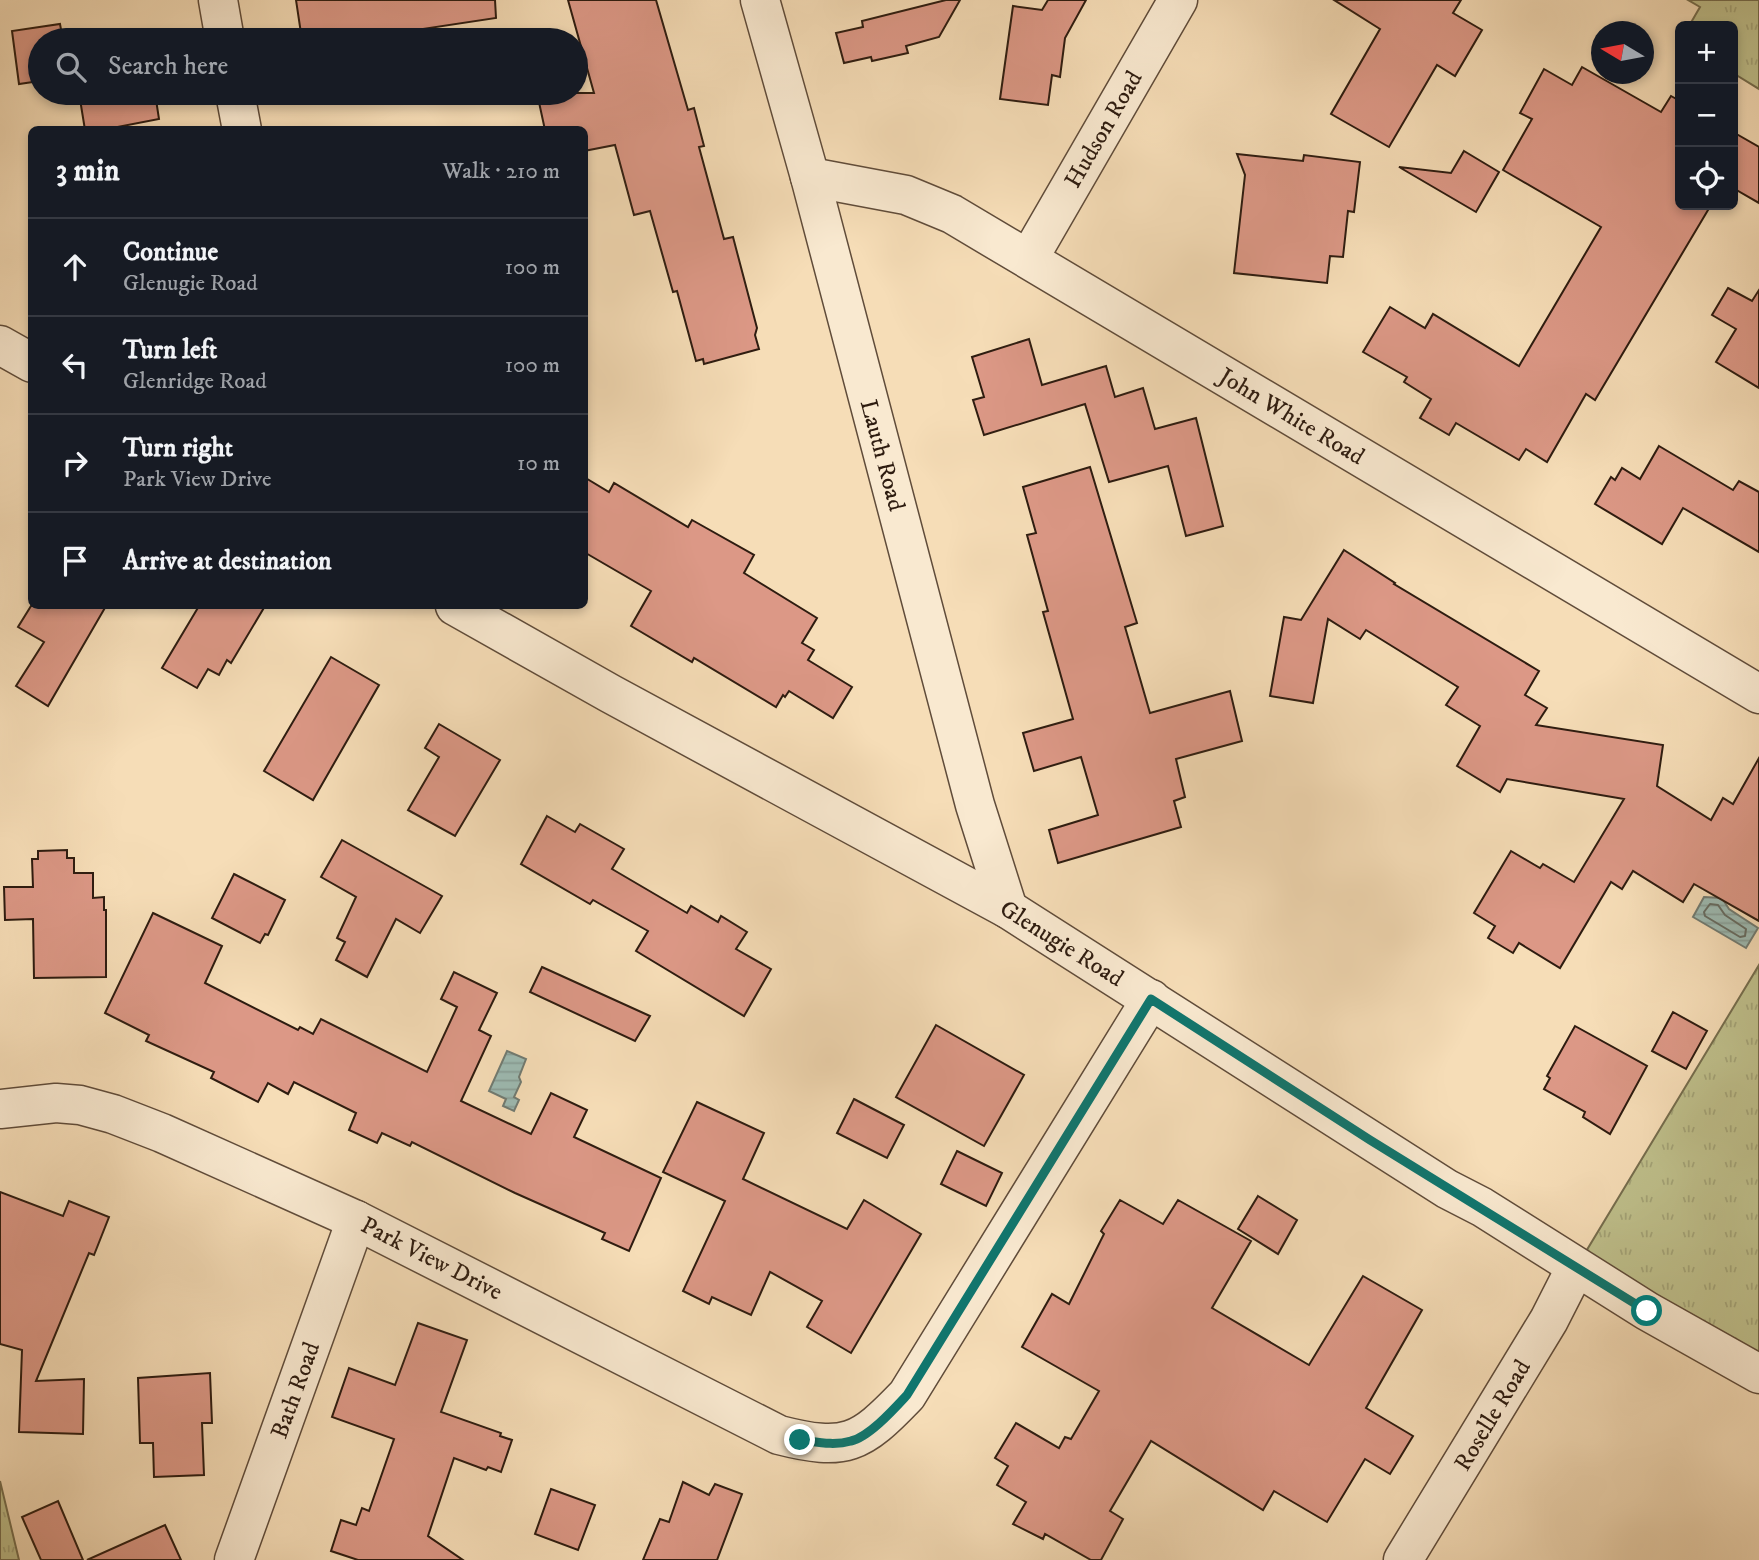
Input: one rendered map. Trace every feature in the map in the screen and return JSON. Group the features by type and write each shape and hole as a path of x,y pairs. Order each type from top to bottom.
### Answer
{"street":[{"path":"218,0 223,28"},
{"name":"Lauth Road","path":"760,0 810,177 971,792 1008,909"},
{"name":"Hudson Road","path":"1029,258 1178,0"},
{"path":"237,105 241,126"},
{"name":"John White Road","path":"810,177 906,195 952,214 1759,694"},
{"path":"0,345 28,361"},
{"name":"Glenugie Road","path":"461,609 611,694 1008,909 1370,1140 1647,1311 1759,1374"},
{"name":"Park View Drive","path":"0,1109 56,1103 80,1105 113,1114 162,1133 356,1220 779,1435 828,1444 853,1441 885,1418 907,1395 1151,999"},
{"name":"Bath Road","path":"234,1560 356,1220"},
{"name":"Roselle Road","path":"1403,1560 1549,1320 1576,1267"}],"green space":[{"path":"1688,0 1759,0 1759,89 1738,76 1738,21 1692,21 1700,7"},
{"path":"1759,965 1759,1375 1576,1268"},
{"path":"0,1481 19,1560 0,1560"}],"water":[{"path":"1704,897 1722,898 1729,909 1758,928 1746,948 1693,917"},
{"path":"507,1051 526,1059 519,1077 521,1082 514,1097 519,1100 514,1111 503,1106 506,1099 489,1091"}],"building":[{"path":"296,0 495,0 496,18 429,28 300,28"},
{"path":"568,0 656,0 688,110 694,108 704,146 699,147 724,239 733,237 757,328 755,335 759,349 704,364 703,359 696,361 677,291 673,292 650,211 634,215 615,145 588,150 588,126 544,126 540,105 588,105 588,93 594,93 588,72 588,28 576,28"},
{"path":"946,0 960,0 939,37 906,46 908,53 872,61 871,57 844,63 836,33 863,27 862,21"},
{"path":"1048,0 1086,0 1065,38 1060,77 1052,75 1048,105 1000,99 1013,6 1042,10"},
{"path":"1334,0 1461,0 1453,13 1482,30 1455,76 1437,65 1389,147 1331,114 1380,29"},
{"path":"60,24 61,28 33,28"},
{"path":"28,29 28,83 19,84 12,31"},
{"path":"1582,67 1591,72 1591,84 1612,84 1661,112 1671,96 1675,98 1675,210 1708,210 1595,400 1586,394 1547,462 1526,449 1519,460 1456,423 1449,435 1420,418 1431,399 1404,382 1407,377 1363,352 1390,307 1425,328 1433,314 1519,366 1601,227 1503,170 1532,119 1520,113 1544,69 1572,85"},
{"path":"81,105 157,105 159,119 123,126 84,126"},
{"path":"1738,135 1759,147 1759,203 1738,191"},
{"path":"1464,151 1499,172 1476,212 1399,167 1451,173"},
{"path":"1237,154 1303,161 1304,155 1360,162 1354,212 1348,211 1343,257 1330,256 1327,283 1234,273 1245,175"},
{"path":"1728,288 1752,301 1759,290 1759,388 1716,362 1736,329 1712,315"},
{"path":"1029,339 1042,385 1106,366 1115,397 1143,388 1155,429 1196,418 1223,526 1186,536 1168,466 1109,482 1085,404 984,435 973,400 984,397 972,357"},
{"path":"1659,446 1733,490 1739,481 1759,492 1759,552 1683,508 1662,544 1595,504 1611,477 1615,480 1622,468 1640,479"},
{"path":"1090,467 1137,623 1125,627 1150,713 1230,691 1242,741 1176,759 1185,797 1174,801 1181,827 1058,863 1049,830 1098,815 1081,757 1034,771 1023,733 1073,719 1043,612 1048,611 1027,535 1036,533 1023,487"},
{"path":"588,479 609,492 614,483 688,527 692,520 754,555 744,573 817,618 802,643 814,650 808,660 852,687 833,718 789,691 785,697 783,695 776,707 694,658 692,662 631,626 651,591 588,554"},
{"path":"1344,550 1394,584 1539,671 1525,695 1547,708 1536,725 1663,745 1657,786 1711,820 1723,798 1733,804 1759,758 1759,921 1694,884 1683,902 1633,871 1622,889 1611,882 1560,968 1519,943 1513,953 1488,938 1495,926 1474,913 1511,851 1540,868 1543,864 1574,882 1624,799 1507,779 1500,792 1457,766 1480,726 1446,705 1458,687 1366,630 1360,639 1328,619 1313,703 1270,696 1284,617 1301,620"},
{"path":"29,609 104,609 48,706 16,686 44,642 18,627"},
{"path":"197,609 263,609 231,663 227,660 219,675 208,669 197,688 162,668"},
{"path":"331,657 379,685 313,800 264,771"},
{"path":"439,724 500,760 455,836 408,810 439,757 425,748"},
{"path":"547,816 575,832 580,824 624,849 612,869 687,913 691,906 718,922 721,916 747,932 736,949 771,969 744,1016 636,951 648,931 593,900 590,904 521,864"},
{"path":"342,840 442,896 420,933 396,919 367,977 336,960 345,942 337,938 356,897 321,877"},
{"path":"67,850 67,858 74,858 74,873 93,873 93,898 104,897 106,977 34,978 33,919 5,920 4,887 33,887 32,859 38,859 38,851"},
{"path":"234,874 285,900 268,935 265,934 260,943 212,918"},
{"path":"153,913 222,946 205,983 298,1030 300,1027 313,1034 321,1019 427,1072 457,1007 441,999 454,972 497,993 479,1030 491,1036 461,1101 531,1134 551,1093 587,1110 574,1137 661,1178 629,1251 602,1239 605,1233 515,1193 412,1142 410,1146 382,1133 377,1143 349,1130 356,1113 294,1082 288,1094 268,1083 258,1102 211,1078 214,1072 146,1041 149,1035 105,1013"},
{"path":"542,967 650,1016 635,1041 530,992"},
{"path":"1673,1012 1707,1031 1686,1069 1652,1051"},
{"path":"936,1025 1024,1075 984,1146 896,1097"},
{"path":"1575,1026 1647,1066 1610,1134 1583,1117 1585,1112 1544,1089 1550,1078 1547,1076"},
{"path":"854,1099 904,1125 887,1158 837,1133"},
{"path":"697,1102 764,1133 743,1179 847,1229 864,1200 921,1234 851,1353 807,1327 822,1301 770,1272 751,1315 712,1297 709,1304 683,1291 725,1201 663,1172"},
{"path":"957,1151 1002,1173 986,1206 941,1184"},
{"path":"0,1192 63,1216 69,1201 109,1217 94,1255 89,1253 36,1381 84,1379 83,1434 19,1432 22,1350 0,1344"},
{"path":"1258,1196 1297,1220 1278,1254 1238,1229"},
{"path":"1120,1200 1163,1224 1178,1200 1251,1241 1212,1308 1309,1365 1363,1276 1422,1310 1366,1408 1413,1436 1390,1474 1365,1459 1327,1522 1274,1491 1263,1510 1151,1441 1110,1511 1123,1519 1101,1560 1091,1560 1045,1534 1043,1539 1013,1524 1026,1502 997,1485 1008,1466 995,1458 1016,1423 1059,1448 1065,1437 1071,1439 1099,1391 1022,1347 1052,1294 1069,1304 1104,1234 1101,1231"},
{"path":"418,1323 467,1340 441,1412 501,1433 500,1436 512,1440 501,1472 488,1467 486,1470 454,1458 428,1536 463,1560 358,1560 331,1551 341,1520 356,1525 362,1508 369,1511 394,1439 332,1417 349,1368 395,1385"},
{"path":"210,1373 212,1423 202,1423 204,1475 154,1477 153,1443 140,1443 138,1378"},
{"path":"683,1482 709,1495 715,1484 742,1494 717,1560 643,1560 660,1519 669,1522"},
{"path":"551,1489 595,1505 578,1550 535,1534"},
{"path":"58,1501 83,1560 41,1560 22,1517"},
{"path":"165,1525 181,1560 87,1560"}],"route":[{"path":"800,1440 828,1444 853,1441 885,1418 907,1395 1151,999 1447,1189 1482,1207 1647,1311"}]}
